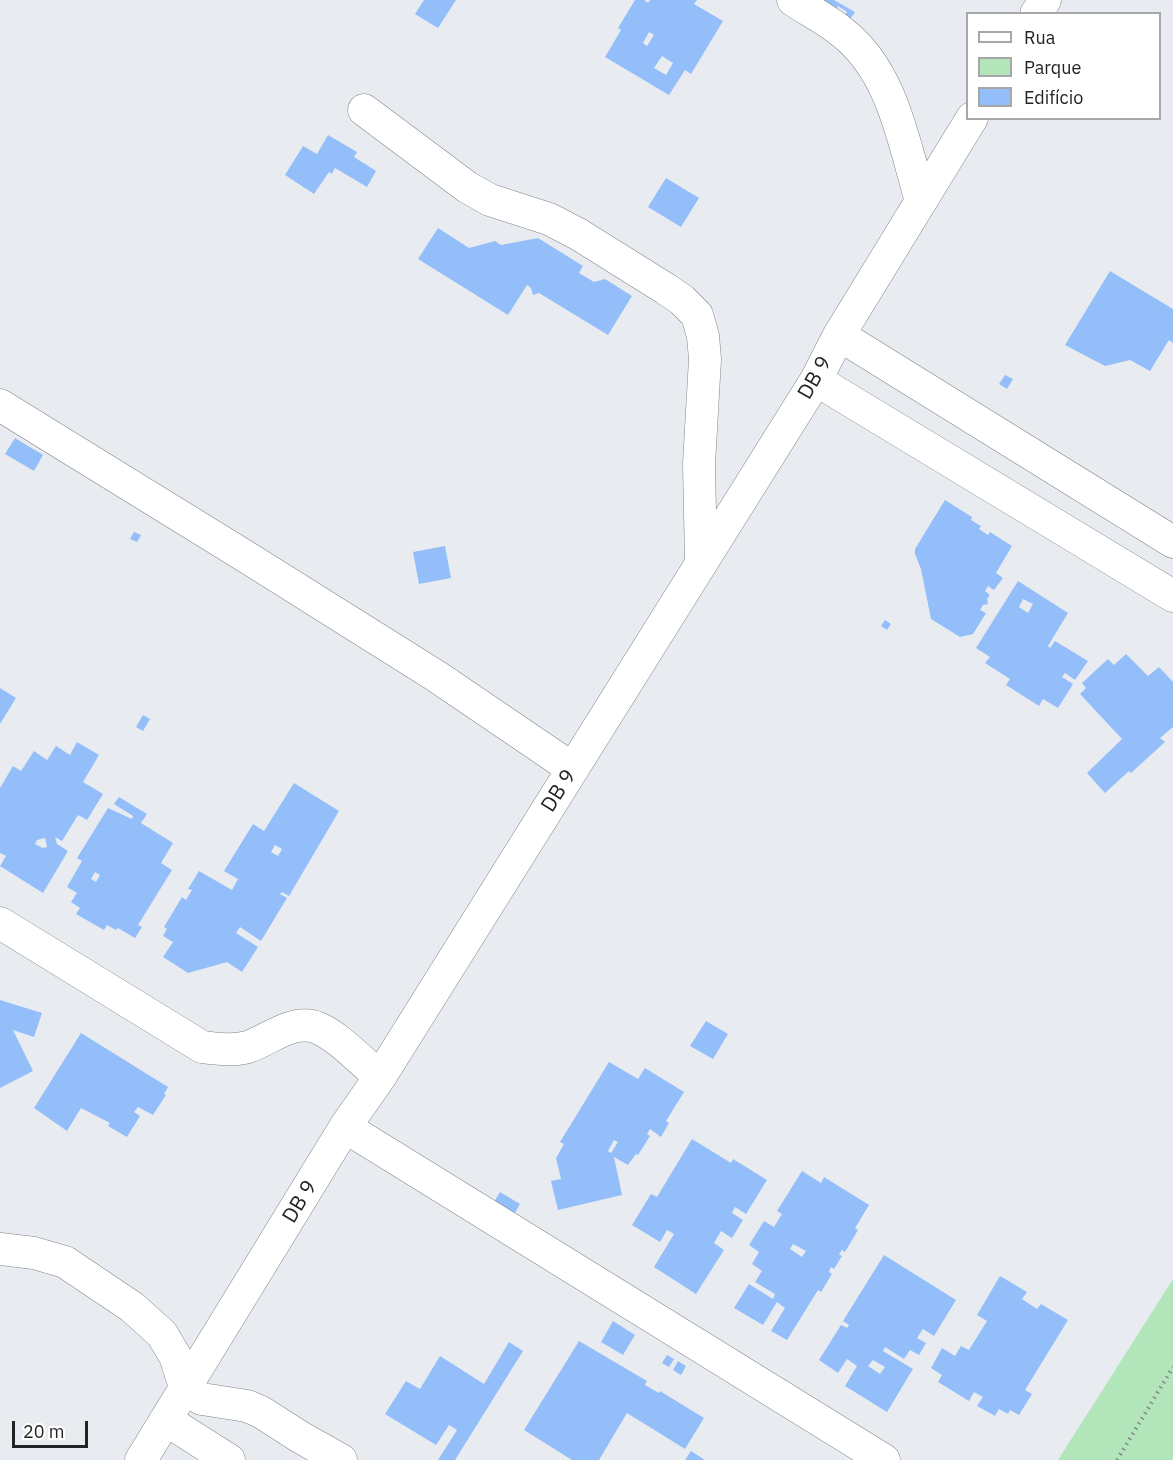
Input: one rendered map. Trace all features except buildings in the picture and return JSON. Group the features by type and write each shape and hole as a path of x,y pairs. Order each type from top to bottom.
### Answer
{"street":[{"path":"793,0 844,33 870,60 893,106 921,201"},
{"path":"364,110 467,187 490,200 549,219 578,234 666,289 682,300 697,315 704,336 705,359 699,464 701,562"},
{"name":"DB 9","path":"141,1460 186,1390 345,1127 380,1077 816,380 839,335 971,120"},
{"path":"839,335 1173,542"},
{"path":"816,380 1173,596"},
{"path":"0,405 417,664 573,769"},
{"path":"0,923 202,1047 231,1050 265,1040 285,1029 310,1026 332,1036 380,1077"},
{"path":"345,1127 884,1460"},
{"path":"0,1249 34,1253 64,1262 132,1307 162,1334 176,1356 186,1390 202,1399 239,1404 261,1412 341,1460"},
{"path":"166,1420 230,1460"}],"path":[{"path":"1117,1460 1173,1367"}],"green space":[{"path":"1173,1279 1173,1460 1058,1460"}]}
